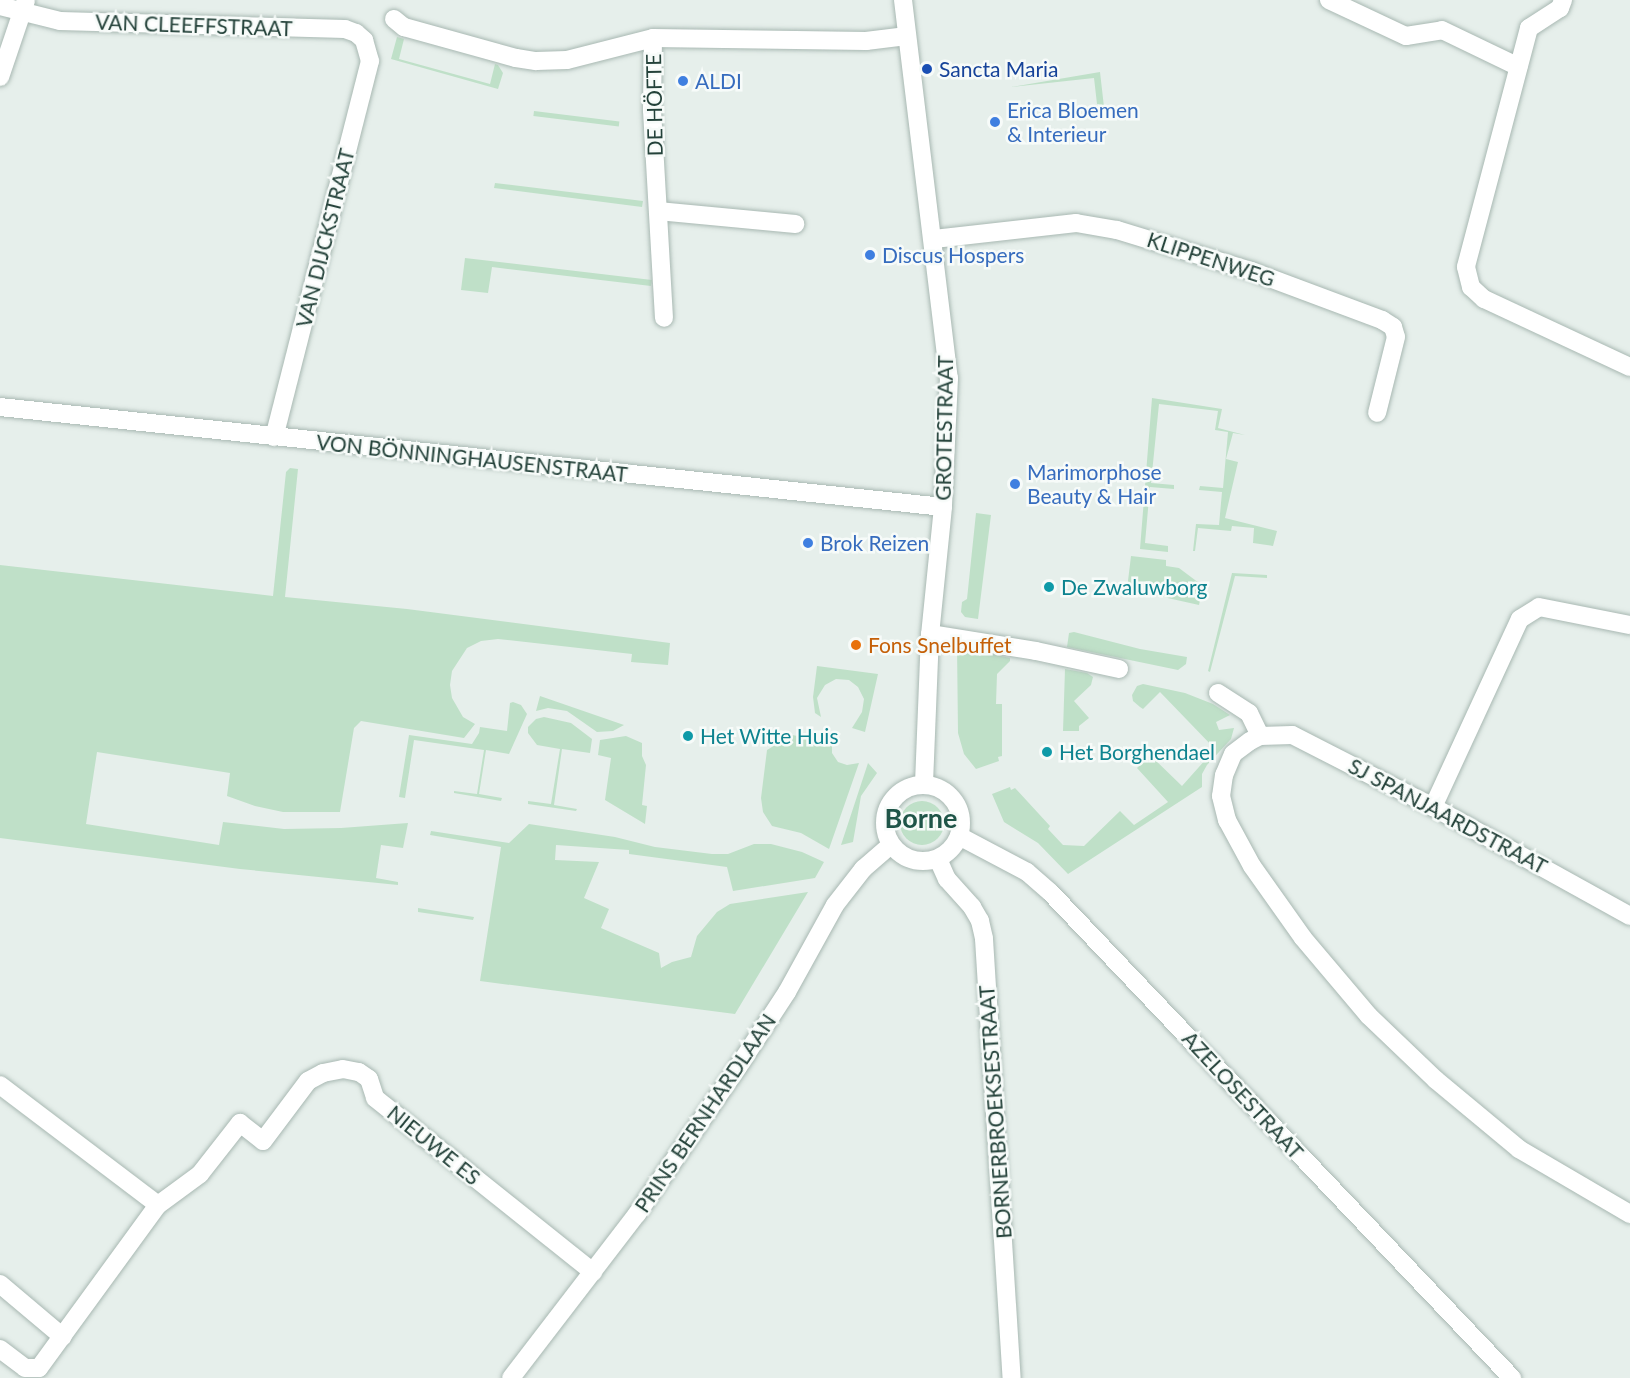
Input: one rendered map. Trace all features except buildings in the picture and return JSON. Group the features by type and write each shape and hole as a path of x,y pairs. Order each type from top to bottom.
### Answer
{"street":[{"name":"GROTESTRAAT","path":"903,0 934,239 949,378 943,507 930,634 924,785"},
{"path":"1329,0 1406,36 1442,30 1519,67"},
{"path":"1563,0 1560,8 1529,28 1466,267 1471,287 1484,299 1630,367"},
{"name":"VAN CLEEFFSTRAAT","path":"0,6 24,6 60,21 345,29 356,33 364,40"},
{"path":"0,77 24,6"},
{"path":"394,19 404,27 516,58 536,61 567,60 653,38"},
{"name":"DE HÖFTE","path":"664,318 652,110 653,38 866,41 907,36"},
{"name":"VAN DIJCKSTRAAT","path":"274,437 370,61 364,40"},
{"path":"658,211 795,225"},
{"name":"KLIPPENWEG","path":"934,239 1076,223 1117,230 1251,271 1382,320 1393,327 1396,337 1377,413"},
{"name":"VON BÖNNINGHAUSENSTRAAT","path":"0,407 943,507"},
{"path":"1433,807 1520,619 1539,607 1630,625"},
{"path":"930,634 1047,653 1119,669"},
{"path":"1218,693 1249,713 1260,736 1233,754 1224,775 1221,796 1227,820 1252,866 1303,938 1369,1016 1454,1095 1519,1149 1601,1200 1630,1214"},
{"name":"SJ SPANJAARDSTRAAT","path":"1260,736 1292,735 1433,807 1630,916"},
{"path":"924,785 946,793 957,805 962,821 959,836 951,850 938,859 914,861 901,855 891,845 885,825 889,805 904,790 924,785"},
{"name":"AZELOSESTRAAT","path":"959,836 1027,872 1050,892 1512,1377"},
{"name":"PRINS BERNHARDLAAN","path":"511,1378 637,1214 738,1067 787,992 835,905 863,869 891,845"},
{"name":"BORNERBROEKSESTRAAT","path":"938,859 947,879 972,907 980,921 984,939 1012,1378"},
{"name":"NIEUWE ES","path":"0,1349 25,1368 39,1368 158,1205 200,1174 240,1123 263,1141 308,1081 323,1073 343,1069 359,1072 369,1079 375,1098 593,1272"},
{"path":"0,1085 158,1205"},
{"path":"0,1284 63,1337"}],"green space":[{"path":"397,37 404,39 399,59 490,84 495,64 498,65 503,73 498,89 391,59"},
{"path":"1100,72 1104,107 1097,104 1094,78 1011,87"},
{"path":"534,111 619,121 619,126 533,116"},
{"path":"495,183 643,201 642,207 494,188"},
{"path":"465,258 652,280 651,286 492,267 488,293 461,290"},
{"path":"1152,398 1222,409 1218,428 1245,435 1233,433 1226,459 1238,462 1225,518 1277,531 1273,546 1253,543 1254,528 1232,526 1231,531 1198,528 1195,551 1193,551 1196,524 1219,525 1222,492 1199,490 1200,486 1223,488 1228,432 1215,430 1218,411 1159,404 1151,483 1174,485 1174,489 1150,487 1145,543 1168,546 1168,552 1140,549"},
{"path":"290,468 298,469 285,597 407,609 670,643 668,665 631,662 632,654 498,639 481,641 467,648 452,671 450,685 452,698 463,717 475,724 464,738 361,721 354,728 340,812 283,812 255,806 227,796 230,773 97,752 86,824 219,845 223,822 284,829 408,823 403,848 381,845 376,878 398,882 398,885 240,869 0,838 0,565 273,596 286,472"},
{"path":"976,513 991,515 978,619 965,617 961,612 962,602 967,599"},
{"path":"1131,556 1166,560 1166,566 1179,568 1203,586 1199,605 1127,589"},
{"path":"1232,573 1267,575 1267,578 1235,576 1210,672 1208,671"},
{"path":"1074,632 1140,649 1187,657 1186,664 1178,670 1067,647 1069,633"},
{"path":"957,646 1010,658 1010,661 997,674 996,704 1002,704 1002,756 998,757 999,761 976,769 964,754 958,733"},
{"path":"817,666 878,674 865,732 852,728 862,712 864,699 858,687 849,680 836,679 825,685 817,698 821,717 815,713 813,697"},
{"path":"1065,669 1087,673 1093,677 1091,685 1074,701 1089,718 1079,726 1079,731 1063,731"},
{"path":"1143,684 1185,693 1213,704 1230,715 1216,722 1219,730 1234,728 1231,739 1207,765 1202,774 1202,787 1068,874 1038,843 1004,822 992,794 1010,787 1011,790 1015,788 1050,826 1048,829 1063,845 1084,846 1120,811 1134,825 1168,802 1137,768 1150,755 1182,786 1215,749 1160,692 1143,709 1133,701 1132,695 1137,686"},
{"path":"540,696 624,725 613,731 597,732 567,711 548,708 536,711"},
{"path":"510,703 521,705 527,714 509,754 486,750 479,794 502,798 501,801 454,793 454,791 477,794 484,750 414,740 405,798 399,797 409,735 472,744 480,727 507,731"},
{"path":"544,717 571,723 592,739 590,753 562,749 554,805 577,809 576,811 528,804 528,801 551,804 560,749 537,745 528,733 528,727 536,719"},
{"path":"792,735 832,742 832,753 838,762 847,765 859,763 829,849 801,833 772,826 763,812 761,798 767,750"},
{"path":"626,736 642,743 642,756 646,765 642,805 647,806 645,824 605,800 611,758 598,755 600,740"},
{"path":"868,763 877,773 861,796 853,842 841,845"},
{"path":"922,801 931,802 938,807 943,814 943,832 938,839 931,844 922,845 913,844 906,839 901,832 900,823 901,814 906,807 913,802"},
{"path":"529,824 615,837 655,847 712,854 728,854 754,844 771,844 802,852 824,862 815,878 733,891 727,867 629,854 629,850 556,845 555,860 599,862 584,898 609,909 601,928 659,953 661,968 672,962 691,957 697,936 717,912 730,904 808,892 735,1014 480,981 501,847 430,835 431,831 509,843"},
{"path":"418,908 474,917 473,920 418,912"}],"place":[{"name":"Sancta Maria","path":"927,69"},
{"name":"ALDI","path":"683,81"},
{"name":"Erica Bloemen & Interieur","path":"995,122"},
{"name":"Discus Hospers","path":"870,255"},
{"name":"Marimorphose Beauty & Hair","path":"1015,484"},
{"name":"Brok Reizen","path":"808,543"},
{"name":"De Zwaluwborg","path":"1049,587"},
{"name":"Fons Snelbuffet","path":"856,645"},
{"name":"Het Witte Huis","path":"688,736"},
{"name":"Het Borghendael","path":"1047,752"}],"district":[{"name":"Borne","path":"921,818"}]}
